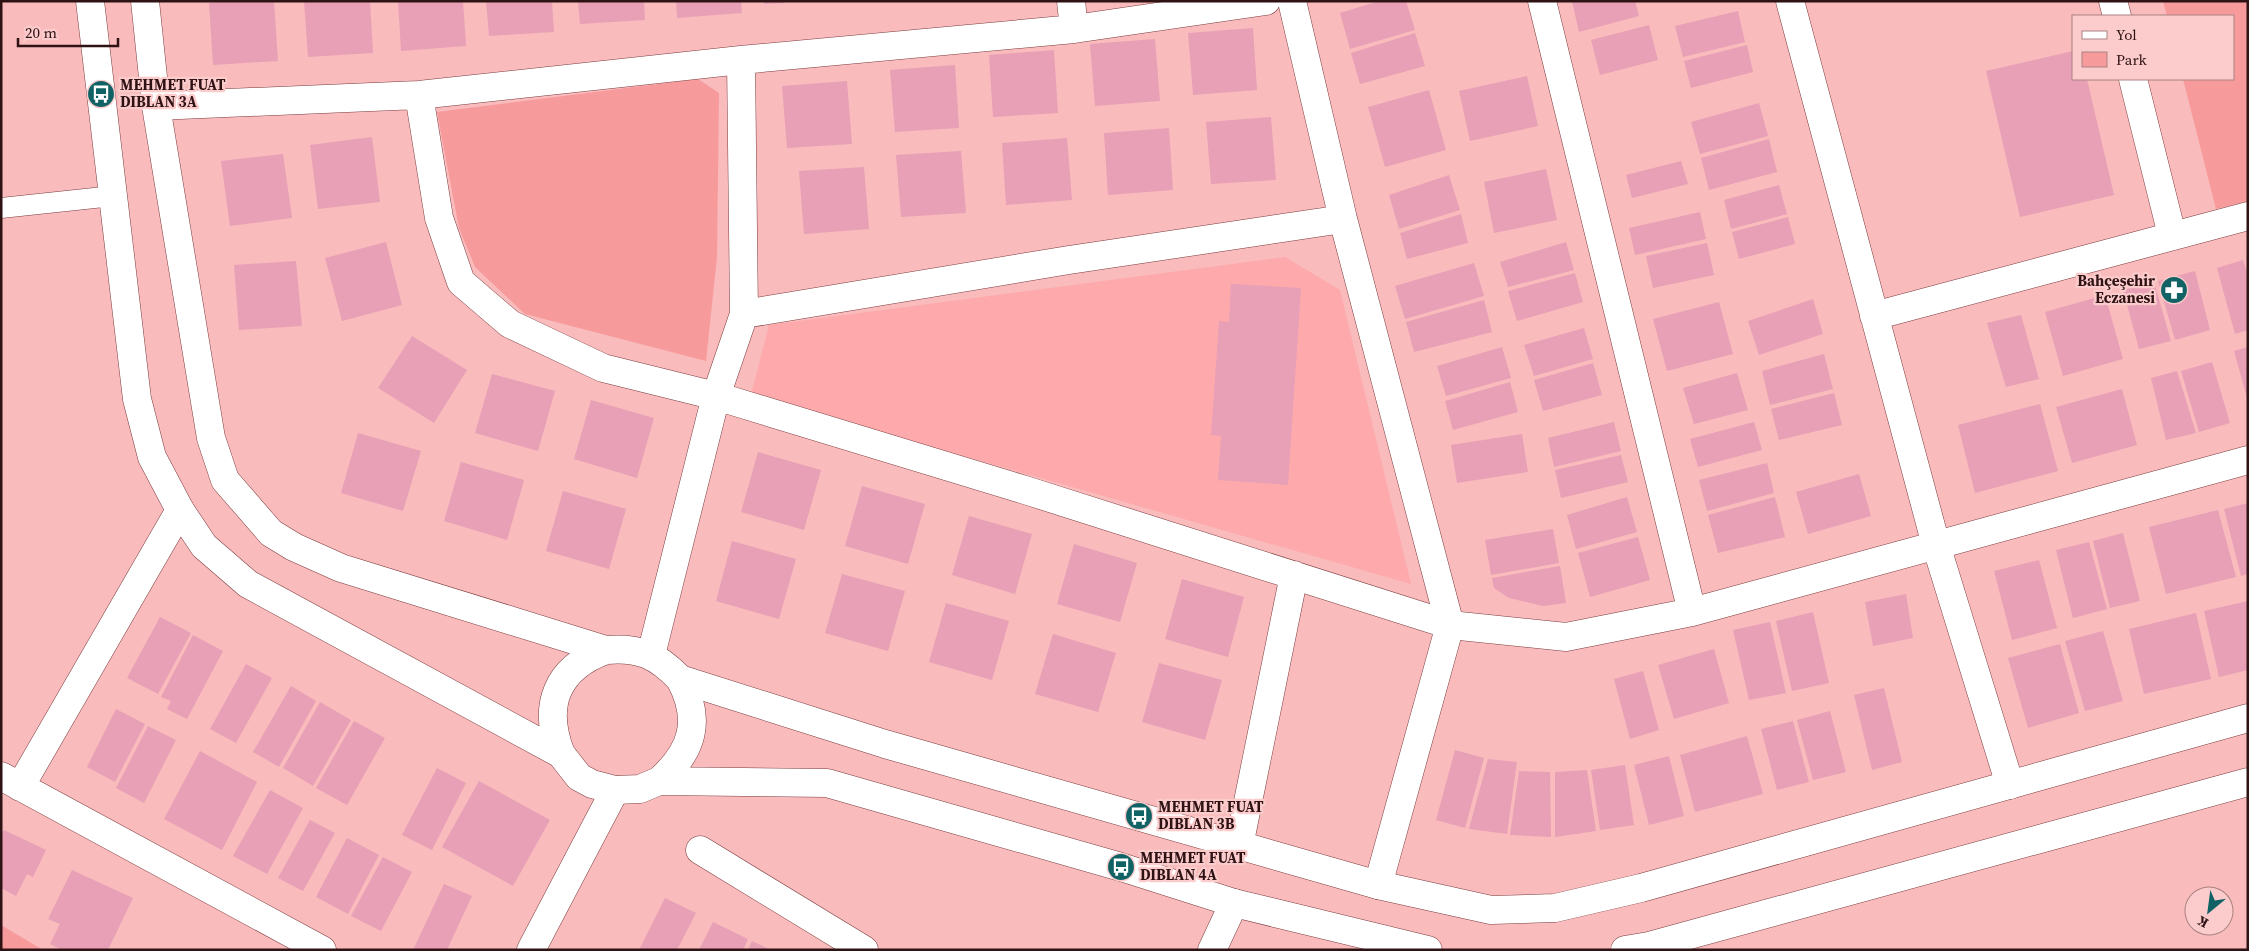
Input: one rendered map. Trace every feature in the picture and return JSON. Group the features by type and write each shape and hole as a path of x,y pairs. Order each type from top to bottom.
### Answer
{"street":[{"path":"90,1 137,399 152,457 180,510 204,546 248,584 560,754"},
{"path":"145,1 156,106 211,438 225,480 271,532 302,551 341,568 606,650 632,650 651,655 667,665 680,678 688,693 692,712 692,732 686,750 675,767 659,781 640,789 616,790 592,784 578,777 560,754 554,738 551,709 561,683 571,670 591,656 606,650"},
{"path":"1071,1 1074,29"},
{"path":"156,106 419,96 741,60 1074,29 1266,1"},
{"path":"1292,1 1343,220 1450,625 1378,885"},
{"path":"1542,1 1692,612"},
{"path":"1790,1 1936,545 2010,785"},
{"path":"2113,1 2117,15"},
{"path":"651,655 716,396 744,314 741,60"},
{"path":"2132,80 2172,235"},
{"path":"419,96 440,218 461,282 510,324 603,368 716,396 1025,490 1450,625 1566,637 1692,612 2248,460"},
{"path":"1874,316 2248,216"},
{"path":"744,314 1069,260 1343,220"},
{"path":"180,510 11,782 322,950"},
{"path":"1239,846 1294,575"},
{"path":"680,678 885,744 1239,846 1378,885 1492,910 1555,908 1641,888 2248,718"},
{"path":"659,781 827,782 1121,867 1234,903 1428,950"},
{"path":"1641,948 2248,782"},
{"path":"531,950 616,790"},
{"path":"700,850 864,950"},
{"path":"1212,950 1234,903"}],"lane":[{"path":"1,208 113,196"}],"shaded area":[{"path":"1285,257 1340,290 1411,584 751,395 769,325"}],"green space":[{"path":"2163,1 2248,1 2248,201 2216,209 2183,80 2234,80 2234,15 2167,15"},
{"path":"698,79 719,93 717,257 706,361 525,314 475,267 459,228 437,112"},
{"path":"1,925 43,950 1,950"}],"building":[{"path":"274,1 278,61 213,65 209,3"},
{"path":"304,1 370,1 373,53 308,57"},
{"path":"398,1 463,1 466,46 401,51"},
{"path":"486,1 552,1 554,32 489,36"},
{"path":"578,1 644,1 645,20 580,24"},
{"path":"676,1 741,1 742,13 677,18"},
{"path":"764,1 785,1 785,3 764,4"},
{"path":"1379,1 1406,1 1415,30 1350,49 1340,13"},
{"path":"1572,1 1635,1 1639,16 1579,32"},
{"path":"1738,11 1745,42 1683,57 1675,26"},
{"path":"1649,25 1658,60 1600,75 1591,40"},
{"path":"1253,28 1257,90 1193,95 1188,33"},
{"path":"1415,33 1425,66 1360,84 1351,53"},
{"path":"1155,39 1160,101 1095,106 1090,44"},
{"path":"1747,45 1753,72 1691,88 1684,61"},
{"path":"1054,50 1058,113 993,117 989,55"},
{"path":"2072,51 2072,80 2087,80 2114,195 2020,217 1986,71"},
{"path":"955,65 959,128 895,132 890,70"},
{"path":"1527,76 1538,126 1470,141 1459,91"},
{"path":"847,81 852,144 787,148 782,86"},
{"path":"1429,90 1446,150 1385,167 1368,107"},
{"path":"1759,103 1768,136 1700,154 1691,122"},
{"path":"1271,117 1276,180 1211,184 1206,122"},
{"path":"1169,128 1173,190 1108,195 1104,133"},
{"path":"372,137 380,202 318,209 310,145"},
{"path":"1067,138 1072,200 1006,205 1002,143"},
{"path":"1769,139 1777,172 1709,190 1701,158"},
{"path":"961,151 966,213 901,217 896,155"},
{"path":"283,154 292,218 230,226 221,161"},
{"path":"1681,161 1688,184 1632,198 1626,175"},
{"path":"864,167 869,229 804,234 799,171"},
{"path":"1546,169 1557,220 1494,233 1484,182"},
{"path":"1449,175 1460,210 1399,229 1389,195"},
{"path":"1779,185 1787,214 1731,229 1724,200"},
{"path":"1700,212 1706,239 1635,255 1629,228"},
{"path":"1461,214 1468,243 1407,259 1400,233"},
{"path":"1788,217 1795,244 1739,259 1732,232"},
{"path":"386,242 402,305 342,321 325,258"},
{"path":"1566,242 1574,270 1508,287 1500,262"},
{"path":"1707,243 1714,275 1653,288 1646,256"},
{"path":"2243,260 2248,275 2248,330 2235,334 2217,268"},
{"path":"296,261 302,326 239,330 234,265"},
{"path":"1474,263 1484,296 1405,319 1395,286"},
{"path":"2195,271 2210,330 2175,340 2158,281"},
{"path":"1575,273 1583,302 1517,321 1508,291"},
{"path":"2154,282 2171,341 2139,349 2123,290"},
{"path":"1231,284 1301,288 1288,485 1218,480 1221,436 1211,435 1219,321 1229,322"},
{"path":"2105,295 2123,359 2063,376 2045,312"},
{"path":"1813,299 1823,334 1759,355 1748,321"},
{"path":"1484,300 1492,332 1414,352 1406,322"},
{"path":"1719,302 1733,354 1667,371 1653,319"},
{"path":"2021,315 2039,379 2006,387 1987,323"},
{"path":"1584,328 1593,359 1534,376 1524,345"},
{"path":"412,336 467,370 434,423 378,388"},
{"path":"1502,347 1511,378 1446,396 1437,366"},
{"path":"2248,347 2248,398 2247,398 2234,351"},
{"path":"1824,354 1833,389 1770,405 1762,371"},
{"path":"2212,362 2230,423 2199,432 2181,371"},
{"path":"1593,363 1602,395 1543,411 1534,380"},
{"path":"2177,371 2196,433 2166,440 2151,378"},
{"path":"1737,373 1748,410 1694,424 1683,388"},
{"path":"492,374 555,391 538,451 475,433"},
{"path":"1510,382 1518,412 1453,430 1445,401"},
{"path":"2122,389 2137,445 2072,463 2056,407"},
{"path":"1834,393 1842,425 1779,440 1771,409"},
{"path":"591,400 654,418 637,478 574,459"},
{"path":"2040,404 2058,471 1975,493 1958,425"},
{"path":"1614,422 1621,451 1554,467 1548,438"},
{"path":"1754,422 1762,450 1698,467 1690,439"},
{"path":"358,433 421,451 403,511 341,493"},
{"path":"1522,434 1528,472 1457,483 1451,445"},
{"path":"758,452 821,470 804,530 741,512"},
{"path":"1621,455 1628,482 1561,498 1555,470"},
{"path":"461,462 524,480 507,540 444,521"},
{"path":"1767,463 1774,493 1707,511 1699,480"},
{"path":"1859,474 1871,516 1808,534 1796,492"},
{"path":"862,486 925,504 908,564 845,546"},
{"path":"563,491 626,509 609,569 546,551"},
{"path":"1627,497 1637,532 1576,549 1567,515"},
{"path":"1775,497 1785,537 1718,553 1708,515"},
{"path":"2248,503 2248,574 2241,576 2224,509"},
{"path":"2218,510 2236,577 2166,594 2149,527"},
{"path":"969,516 1032,534 1015,594 952,575"},
{"path":"1553,529 1559,563 1491,575 1485,540"},
{"path":"2123,533 2140,601 2110,608 2093,541"},
{"path":"1638,537 1650,580 1590,597 1578,553"},
{"path":"732,541 796,559 779,619 716,601"},
{"path":"2089,542 2107,609 2073,618 2056,550"},
{"path":"1074,544 1137,563 1120,622 1057,604"},
{"path":"2039,560 2057,628 2012,640 1994,571"},
{"path":"1560,566 1566,603 1543,606 1509,598 1494,588 1492,578"},
{"path":"842,574 905,591 888,651 825,633"},
{"path":"1182,579 1244,597 1228,657 1165,639"},
{"path":"1906,594 1913,638 1873,646 1865,602"},
{"path":"2248,601 2248,670 2219,677 2204,611"},
{"path":"946,603 1009,621 992,680 929,662"},
{"path":"1813,612 1829,683 1792,691 1776,621"},
{"path":"2196,613 2211,679 2144,694 2129,629"},
{"path":"160,617 191,633 158,694 127,678"},
{"path":"1770,622 1786,693 1749,700 1733,630"},
{"path":"2103,631 2123,701 2085,711 2065,641"},
{"path":"1053,634 1116,653 1098,712 1035,694"},
{"path":"193,635 223,651 187,719 167,709 171,701 161,697"},
{"path":"2060,644 2079,713 2028,728 2008,658"},
{"path":"1714,649 1729,703 1674,719 1658,665"},
{"path":"1159,663 1222,680 1205,740 1142,722"},
{"path":"246,664 272,678 236,743 210,729"},
{"path":"1643,671 1659,730 1630,739 1614,679"},
{"path":"291,686 316,701 279,767 253,752"},
{"path":"1884,688 1902,762 1872,770 1854,695"},
{"path":"320,702 351,720 313,786 283,768"},
{"path":"116,709 145,724 115,782 87,767"},
{"path":"1830,711 1846,772 1813,780 1797,720"},
{"path":"354,721 385,738 347,805 316,788"},
{"path":"1793,721 1809,782 1777,790 1761,729"},
{"path":"148,726 176,740 144,803 116,788"},
{"path":"1747,736 1763,794 1695,812 1680,755"},
{"path":"1455,750 1484,758 1465,828 1436,820"},
{"path":"200,751 257,782 222,850 164,819"},
{"path":"1669,756 1684,816 1649,825 1634,765"},
{"path":"1488,759 1517,762 1507,834 1469,829"},
{"path":"1625,765 1634,825 1600,830 1591,770"},
{"path":"437,768 466,783 432,850 402,835"},
{"path":"1587,770 1596,831 1555,837 1555,772"},
{"path":"1519,771 1550,772 1551,837 1510,835"},
{"path":"479,781 550,820 513,886 442,847"},
{"path":"270,790 303,808 267,874 233,856"},
{"path":"310,820 335,833 303,891 278,878"},
{"path":"4,830 46,850 33,877 27,874 16,896 1,888 1,835"},
{"path":"347,838 379,855 348,914 316,897"},
{"path":"383,857 412,872 381,931 351,916"},
{"path":"72,870 133,898 108,950 62,950 50,944 60,924 48,919"},
{"path":"444,884 472,896 447,950 413,950"},
{"path":"665,898 696,913 677,950 639,950"},
{"path":"713,922 748,939 743,950 699,950"},
{"path":"752,941 771,950 748,950"}],"place":[{"name":"MEHMET FUAT DIBLAN 3A","path":"101,94"},
{"name":"Bahçeşehir Eczanesi","path":"2174,290"},
{"name":"MEHMET FUAT DIBLAN 3B","path":"1139,816"},
{"name":"MEHMET FUAT DIBLAN 4A","path":"1121,867"}]}
